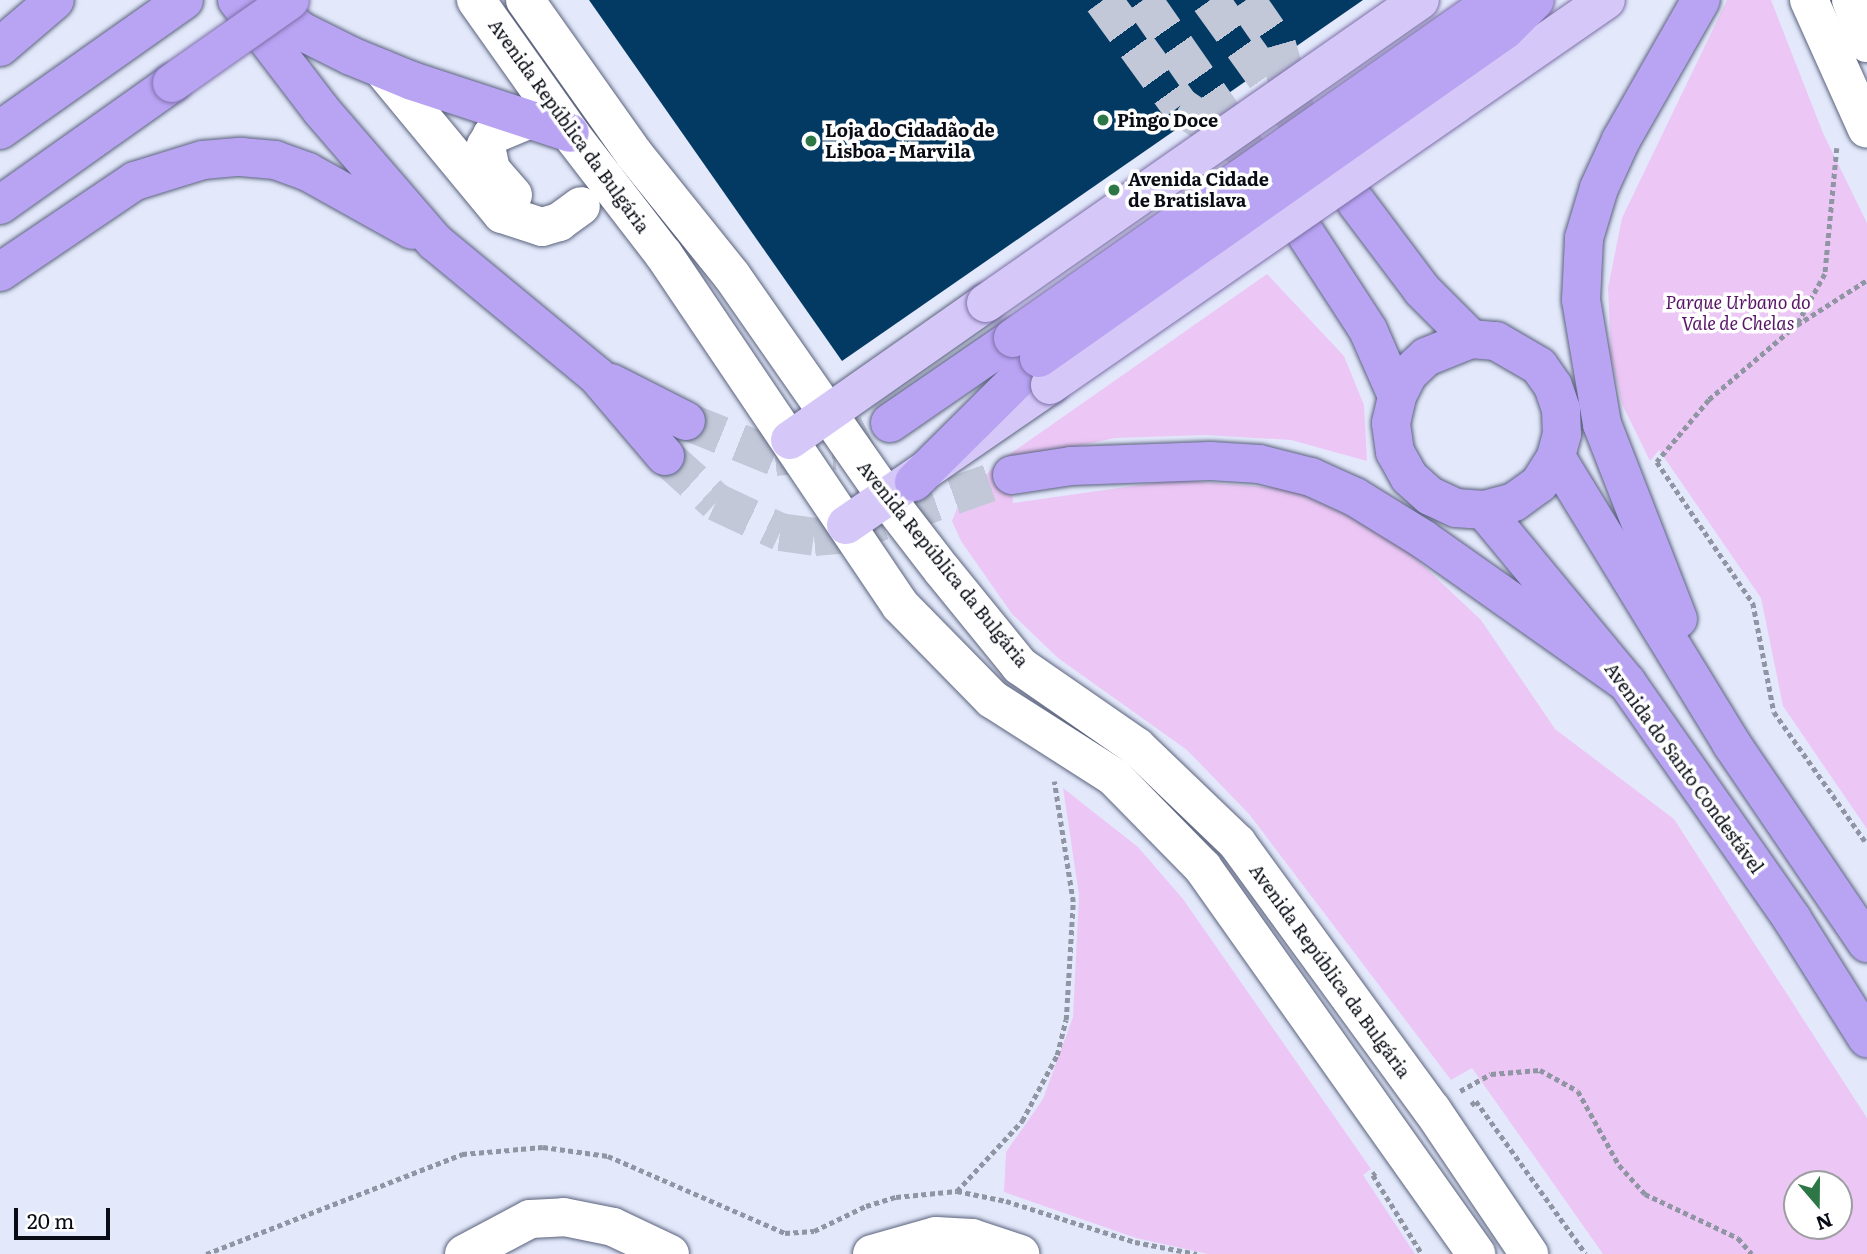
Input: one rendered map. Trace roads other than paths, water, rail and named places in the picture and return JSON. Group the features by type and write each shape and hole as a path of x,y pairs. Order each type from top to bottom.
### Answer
{"highway":[{"path":"0,47 55,0"},
{"path":"0,130 184,0"},
{"path":"237,0 321,110 435,243 597,376 665,456"},
{"path":"264,0 302,30 383,69 570,133"},
{"path":"0,205 290,0"},
{"path":"901,491 1034,360 1495,0"},
{"path":"890,423 1034,360 1505,30 1535,0"},
{"path":"1701,0 1621,140 1600,188 1584,238 1581,300 1586,350 1610,446 1731,743"},
{"path":"0,272 135,181 166,168 241,156 275,160 308,172 435,243"},
{"path":"1356,202 1422,290 1471,340"},
{"path":"1307,236 1368,330 1397,396"},
{"path":"1471,340 1496,341 1539,366 1553,386 1561,409 1556,457 1531,490 1514,502 1484,510 1456,508 1430,496 1409,477 1395,452 1391,424 1397,396 1408,374 1426,357 1447,345 1471,340"},
{"path":"597,376 686,421"},
{"path":"1556,457 1731,743 1867,943"},
{"path":"1012,475 1071,466 1210,461 1259,464 1311,477 1355,497 1423,539 1627,683"},
{"name":"Avenida do Santo Condestável","path":"1484,510 1627,683 1792,919 1867,1038"}],"main road":[{"path":"790,440 828,417 986,303 1420,0"},
{"path":"1034,360 1606,0"},
{"path":"846,525 901,491"}],"street":[{"name":"Avenida República da Bulgária","path":"477,0 570,133 664,255 900,605 992,699 1114,777 1203,868 1468,1249"},
{"name":"Avenida República da Bulgária","path":"525,0 634,154 732,276 828,417 901,491 1020,666 1137,747 1237,843 1432,1110 1529,1254"},
{"path":"1809,0 1866,128"},
{"path":"1851,0 1867,43"},
{"path":"383,69 502,214 542,227 559,222 577,201 557,208 531,211 491,170 486,146 492,135 530,120"},
{"path":"464,1254 530,1219 564,1217 613,1227 670,1254"},
{"path":"872,1254 936,1236 972,1238 1020,1254"}],"tunnel":[{"path":"1103,0 1180,106 1249,153"},
{"path":"1143,0 1278,194"},
{"path":"1210,0 1324,158"},
{"path":"1246,0 1277,45 1299,122"},
{"path":"686,421 775,457 835,451 890,423"},
{"path":"665,456 716,502 780,532 814,537 846,534 1012,475"}],"place":[{"name":"Pingo Doce","path":"1103,120"},
{"name":"Loja do Cidadão de Lisboa - Marvila","path":"811,141"},
{"name":"Avenida Cidade de Bratislava","path":"1114,190"}],"park label":[{"name":"Parque Urbano do Vale de Chelas","path":"1738,313"}]}
